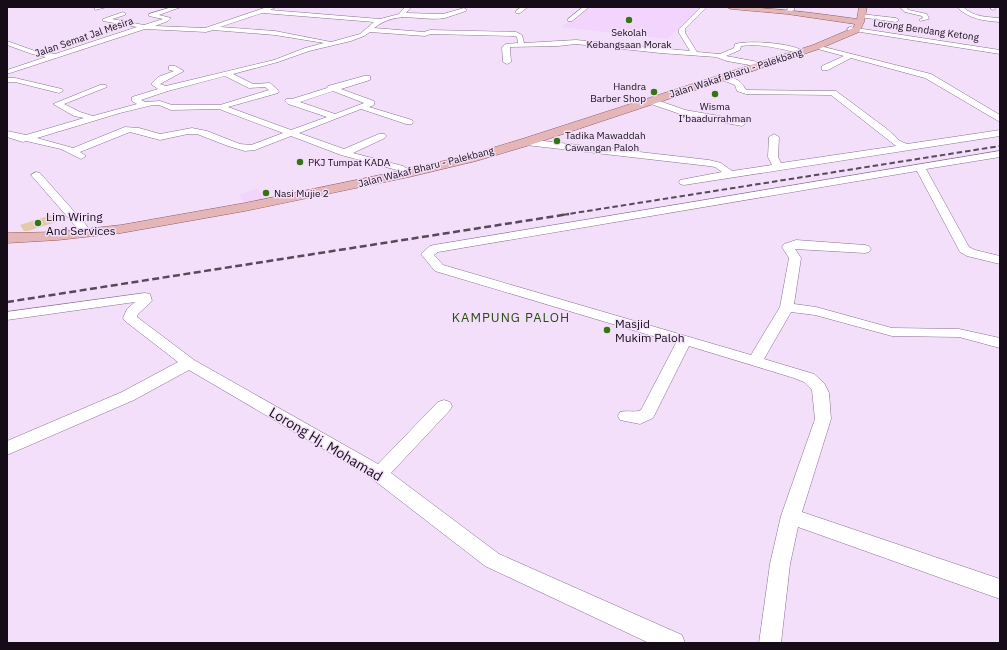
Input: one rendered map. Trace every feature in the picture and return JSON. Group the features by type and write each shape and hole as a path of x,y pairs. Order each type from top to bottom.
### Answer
{"main road":[{"path":"731,7 789,10 834,19 849,24 856,23"},
{"path":"856,23 857,7"},
{"path":"856,23 863,7"},
{"name":"Jalan Wakaf Bharu - Palekbang","path":"7,238 85,234 135,227 245,207 409,173 472,158 526,142 802,52 832,40 856,23"}],"street":[{"path":"97,9 104,7"},
{"path":"163,7 171,9"},
{"name":"Jalan Semat Jal Mesira","path":"7,72 146,27 168,18 152,16 151,14 178,7"},
{"path":"211,29 273,7"},
{"path":"401,15 408,7"},
{"path":"518,12 525,7"},
{"path":"570,20 586,7"},
{"path":"696,55 682,33 682,29 704,7"},
{"path":"903,7 907,11 925,15 926,19 922,20"},
{"path":"960,7 965,12 983,19 1000,20"},
{"path":"312,15 325,9"},
{"path":"444,16 456,11 464,10"},
{"path":"262,11 380,21 401,15 444,16 458,18"},
{"path":"123,14 105,20 146,27 275,33 334,44"},
{"path":"856,23 896,20"},
{"path":"144,105 135,99 224,73 276,61 307,49 334,44 356,37 370,30 380,21"},
{"name":"Lorong Bendang Ketong","path":"856,23 1000,52"},
{"path":"370,30 425,34 430,32 516,34 520,36 521,44"},
{"path":"507,62 505,46 576,42 696,55 722,56 727,59 761,65"},
{"path":"7,43 34,53 58,56"},
{"path":"722,56 737,50 737,44 771,45 802,52"},
{"path":"816,47 928,76 1000,119"},
{"path":"826,68 850,56"},
{"path":"165,89 155,84 161,79 180,71 172,68"},
{"path":"23,139 93,118 144,105 156,103 171,108 220,108 275,91 267,85 252,86 224,73"},
{"path":"170,76 191,82"},
{"path":"291,102 330,88 367,78"},
{"path":"723,78 738,84 740,89 746,92 833,93 897,143 905,147"},
{"path":"7,80 15,80 59,91"},
{"path":"93,118 77,114 57,104 103,87"},
{"path":"8,135 48,144 78,154 130,129 136,129 162,137 188,131 197,131 248,149 294,134 371,102 330,88"},
{"path":"268,94 336,117"},
{"path":"651,101 690,113 742,123"},
{"path":"362,107 408,122"},
{"path":"220,108 344,153 400,168 409,173"},
{"path":"684,182 777,166 1000,133"},
{"path":"344,153 382,136"},
{"path":"774,137 773,157 777,166"},
{"path":"526,142 709,163 718,166 730,174"},
{"path":"770,643 780,564 791,516 823,419 820,390 813,381 806,376 439,268 434,265 427,254 434,249 1000,154"},
{"path":"920,167 964,249 971,253 1000,260"},
{"path":"36,175 83,228 85,234"},
{"path":"755,361 787,307 795,258 789,249 790,246 796,244 865,249"},
{"name":"Lorong Hj. Mohamad","path":"7,316 144,296 146,298 145,301 132,312 130,318 189,363 379,474 492,560 674,643"},
{"path":"787,307 816,311 892,332 960,333 1000,343"},
{"path":"626,416 640,418 647,414 685,340"},
{"path":"7,448 128,396 189,363"},
{"path":"379,474 444,406"},
{"path":"791,516 1000,589"}],"shaded area":[{"name":"Sekolah Kebangsaan Morak","path":"587,7 702,7 667,39 561,27"},
{"path":"258,188 264,202 246,206 239,195"}],"building":[{"name":"Lim Wiring And Services","path":"51,215 56,222 28,231 24,231 20,225"}],"railway":[{"path":"562,215 1000,146"},
{"path":"7,302 569,214"}],"place":[{"name":"Sekolah Kebangsaan Morak","path":"629,20"},
{"name":"Handra Barber Shop","path":"654,92"},
{"name":"Wisma I’baadurrahman","path":"715,94"},
{"name":"Tadika Mawaddah Cawangan Paloh","path":"557,141"},
{"name":"PKJ Tumpat KADA","path":"300,162"},
{"name":"Nasi Mujie 2","path":"266,193"},
{"name":"Lim Wiring And Services","path":"38,223"},
{"name":"Masjid Mukim Paloh","path":"607,330"}],"district":[{"name":"KAMPUNG PALOH","path":"511,317"}]}
